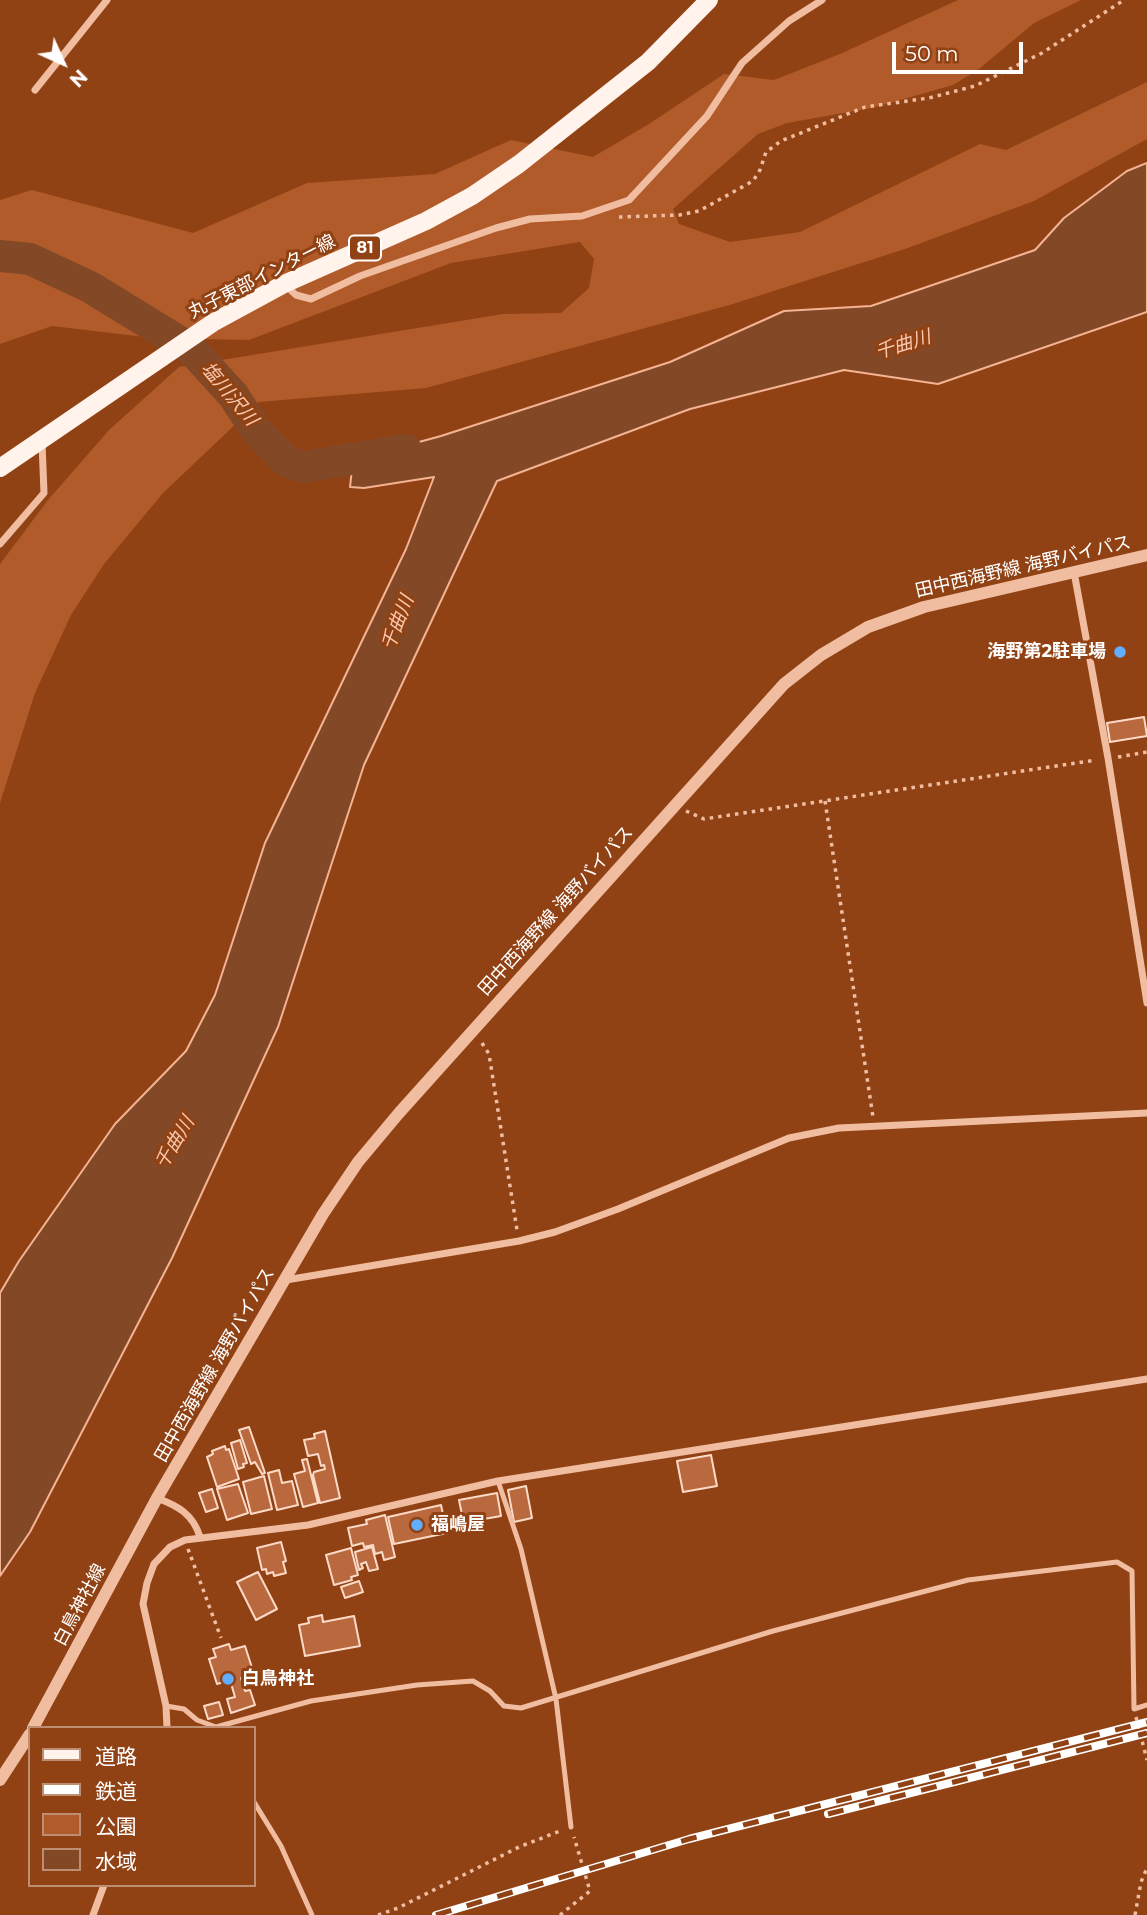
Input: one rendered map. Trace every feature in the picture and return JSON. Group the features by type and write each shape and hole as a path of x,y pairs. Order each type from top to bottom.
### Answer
{"main road":[{"name":"丸子東部インター線","path":"0,468 214,322 284,285 426,221 472,196 510,170 648,62 709,0"}],"street":[{"path":"35,90 107,0"},
{"path":"284,285 296,295 311,299 360,276 496,228 530,219 582,216 629,200 707,116 742,63 770,37 822,0"},
{"path":"0,544 44,493 42,440"},
{"name":"田中西海野線 海野バイパス","path":"157,1498 339,1188 358,1162 473,1029 784,684 821,655 868,627 924,607 1147,555"},
{"path":"1074,572 1108,758 1147,1003"},
{"path":"286,1280 519,1241 555,1232 618,1209 789,1138 839,1128 1147,1113"},
{"path":"167,1726 166,1706 143,1604 154,1564 170,1547 185,1540 309,1525 498,1481 1147,1379"},
{"path":"157,1498 175,1504 189,1515 197,1526 200,1537"},
{"name":"白鳥神社線","path":"34,1726 157,1498"},
{"path":"0,1780 28,1737"},
{"path":"93,1915 103,1887"}],"lane":[{"path":"498,1481 522,1549 555,1699 570,1827"},
{"path":"220,1726 311,1700 416,1685 473,1681 490,1691 504,1706 520,1708 773,1631 968,1580 1117,1562 1132,1571 1134,1709 1147,1705"},
{"path":"166,1706 184,1709 197,1720 213,1726"},
{"path":"256,1805 281,1846 312,1915"}],"path":[{"path":"613,218 679,215 699,211 753,181 766,152 781,141 865,107 929,98 975,86 1042,53 1124,0"},
{"path":"675,806 704,819 1147,752"},
{"path":"825,801 875,1127"},
{"path":"473,1029 489,1054 519,1241"},
{"path":"185,1540 221,1638"},
{"path":"1134,1709 1147,1760"},
{"path":"378,1915 398,1908 519,1847 570,1827 590,1891 560,1915"},
{"path":"1135,1915 1141,1882 1147,1868"}],"green space":[{"path":"958,0 1081,0 1034,23 979,69 953,85 872,108 787,123 758,134 673,209 679,224 730,242 800,232 980,144 1006,150 1147,82 1147,139 1034,201 905,249 733,304 426,388 259,402 163,493 104,564 71,615 35,693 0,803 0,564 48,500 109,430 179,367 503,314 561,313 589,288 594,259 580,242 451,263 249,340 153,338 52,326 0,344 0,200 32,190 193,233 307,183 435,174 511,140 593,157 724,74 774,80 840,54"}],"water":[{"name":"千曲川","path":"1147,163 1147,312 938,384 844,370 690,409 497,481 364,765 278,1027 172,1258 30,1532 0,1576 0,1293 19,1261 115,1124 186,1051 215,995 265,843 406,549 434,477 364,488 350,487 353,460 441,436 670,362 784,311 871,306 1035,250 1064,218 1127,171"}],"building":[{"path":"1144,717 1147,736 1110,742 1107,723"},
{"path":"249,1427 265,1473 262,1474 255,1462 251,1464 239,1430"},
{"path":"325,1431 340,1498 320,1503 313,1475 314,1472 325,1469 324,1465 321,1466 318,1454 308,1456 304,1440 315,1438 314,1434"},
{"path":"240,1440 247,1463 238,1469 231,1443"},
{"path":"225,1446 226,1450 229,1449 239,1479 217,1487 207,1457 213,1454 212,1451"},
{"path":"711,1455 717,1486 683,1492 677,1461"},
{"path":"307,1459 318,1503 303,1507 294,1474 305,1471 302,1460"},
{"path":"279,1470 282,1483 292,1481 298,1505 277,1510 268,1473"},
{"path":"264,1476 272,1509 251,1514 243,1482"},
{"path":"238,1484 248,1513 227,1520 217,1489"},
{"path":"526,1486 532,1518 514,1522 508,1490"},
{"path":"212,1489 218,1508 206,1512 199,1493"},
{"path":"497,1493 501,1516 484,1519 485,1526 465,1530 459,1500"},
{"name":"福嶋屋","path":"441,1505 447,1533 394,1544 388,1517"},
{"path":"385,1515 395,1557 384,1560 382,1552 375,1554 373,1545 364,1547 363,1543 352,1546 348,1528 367,1524 366,1520"},
{"path":"281,1542 286,1573 274,1576 273,1572 267,1574 266,1569 262,1570 257,1548"},
{"path":"372,1547 378,1569 369,1571 366,1562 361,1564 363,1568 359,1570 355,1552"},
{"path":"351,1548 358,1575 351,1577 352,1580 334,1585 326,1555"},
{"path":"258,1572 277,1609 256,1620 237,1582"},
{"path":"359,1581 363,1592 345,1598 341,1587"},
{"path":"322,1615 323,1622 354,1616 360,1646 305,1656 299,1625 309,1623 308,1618"},
{"name":"白鳥神社","path":"229,1644 231,1650 245,1646 254,1674 241,1678 245,1691 250,1690 255,1705 231,1713 227,1699 235,1697 230,1680 217,1684 209,1659 216,1657 213,1649"},
{"path":"219,1702 223,1715 208,1719 204,1706"}],"waterway":[{"name":"塩川沢川","path":"0,256 30,259 90,287 191,349 233,395 256,430 286,461 303,467 406,450"}],"railway":[{"path":"436,1915 689,1839 1147,1722"},
{"path":"828,1814 1147,1733"}],"place":[{"name":"海野第2駐車場","path":"1120,652"},
{"name":"福嶋屋","path":"417,1525"},
{"name":"白鳥神社","path":"228,1679"}]}
